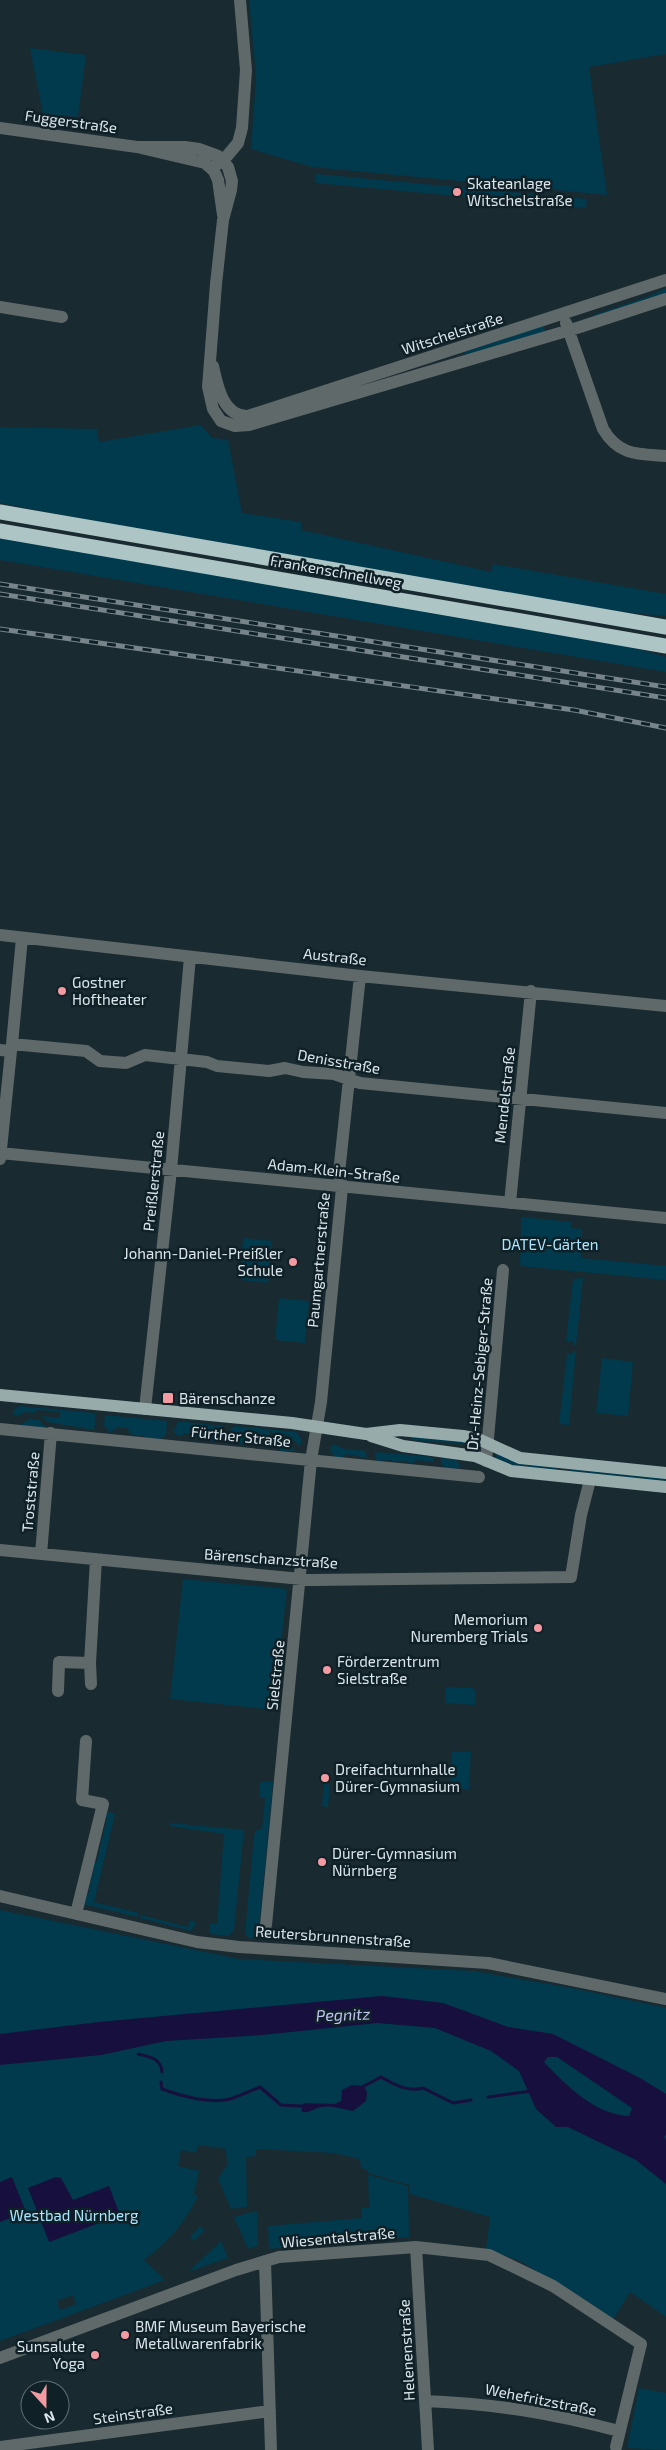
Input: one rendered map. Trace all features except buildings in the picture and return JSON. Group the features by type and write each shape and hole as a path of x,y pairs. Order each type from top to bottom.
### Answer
{"highway":[{"name":"Frankenschnellweg","path":"0,512 666,627"},
{"name":"Frankenschnellweg","path":"0,531 666,646"}],"main road":[{"name":"Fürther Straße","path":"0,1395 316,1427 366,1434 403,1446 467,1454 511,1471 666,1487"},
{"name":"Fürther Straße","path":"366,1434 400,1430 468,1437 520,1458 666,1473"}],"street":[{"path":"240,0 246,70 242,128 238,143 223,160 211,168 218,180 223,220 208,387 215,414 228,424 235,426 248,420"},
{"name":"Fuggerstraße","path":"0,128 137,147 198,161 211,168"},
{"name":"Fuggerstraße","path":"137,147 185,147 212,152 223,160"},
{"path":"223,160 232,181 230,200 223,220"},
{"name":"Witschelstraße","path":"248,420 666,280"},
{"name":"Witschelstraße","path":"248,420 569,330 666,299"},
{"path":"0,307 62,317"},
{"path":"563,313 603,429 610,440 623,450 632,453 666,456"},
{"name":"Austraße","path":"0,935 360,976 531,991 666,1006"},
{"path":"0,1159 7,1048 22,938"},
{"name":"Preißlerstraße","path":"145,1409 171,1170 190,956"},
{"name":"Paumgartnerstraße","path":"316,1427 342,1188 339,1173 360,976"},
{"name":"Mendelstraße","path":"510,1203 531,991"},
{"name":"Denisstraße","path":"7,1048 86,1051 100,1061 126,1063 145,1055 207,1062 226,1067 269,1071 285,1068 303,1072 334,1074 360,1083 666,1113"},
{"name":"Adam-Klein-Straße","path":"0,1154 666,1218"},
{"name":"Dr.-Heinz-Sebiger-Straße","path":"486,1461 503,1270"},
{"name":"Sielstraße","path":"266,1925 311,1460 316,1427"},
{"name":"Fürther Straße","path":"0,1429 479,1477"},
{"name":"Troststraße","path":"41,1554 51,1433"},
{"name":"Bärenschanzstraße","path":"0,1550 300,1579 571,1576 581,1515 590,1480"},
{"path":"91,1684 90,1663 96,1559"},
{"path":"58,1691 59,1662 90,1663"},
{"path":"76,1914 104,1804 82,1800 86,1741"},
{"name":"Reutersbrunnenstraße","path":"0,1896 171,1937 217,1945 500,1965 666,1999"},
{"name":"Wiesentalstraße","path":"0,2358 279,2257 416,2247 489,2255 553,2286 641,2344 619,2431"},
{"name":"Helenenstraße","path":"416,2247 428,2450"},
{"path":"265,2261 271,2450"},
{"name":"Wehefritzstraße","path":"426,2401 480,2403 516,2408 619,2431"},
{"name":"Steinstraße","path":"0,2447 270,2411"},
{"path":"616,2447 619,2431"}],"green space":[{"path":"249,0 666,0 666,54 589,67 607,195 312,167 251,149 256,77"},
{"path":"30,48 86,55 78,117 43,114"},
{"name":"Skateanlage Witschelstraße","path":"316,174 587,199 586,208 315,183"},
{"path":"666,288 666,293 595,316 593,315 649,296"},
{"path":"543,325 545,331 542,333 467,355 464,353 465,350"},
{"path":"201,425 212,438 228,440 242,513 301,522 301,530 491,572 493,564 666,594 666,616 613,611 101,523 0,503 0,427 97,429 99,442"},
{"path":"0,537 613,642 666,657 666,672 0,560"},
{"name":"DATEV-Gärten","path":"521,1217 571,1222 571,1228 582,1229 581,1258 666,1266 666,1280 520,1266"},
{"path":"243,1238 272,1241 268,1283 240,1280"},
{"path":"583,1278 576,1345 574,1345 574,1341 566,1341 573,1279"},
{"path":"279,1298 309,1301 305,1343 275,1340"},
{"path":"573,1351 576,1351 569,1425 559,1424 567,1354 573,1354"},
{"path":"602,1358 633,1362 628,1416 596,1413"},
{"path":"19,1406 94,1413 96,1415 94,1430 47,1422 42,1416 59,1418 60,1410 58,1412 37,1410 34,1413 24,1412 20,1415 13,1415 13,1411"},
{"path":"105,1415 167,1421 166,1435 157,1441 147,1440 144,1436 132,1435 127,1428 117,1427 110,1433 104,1425"},
{"path":"29,1419 39,1420 46,1428 20,1426"},
{"path":"177,1421 222,1426 222,1434 212,1442 206,1435 194,1437 190,1433 184,1433 182,1436 176,1435 172,1428 176,1429"},
{"path":"235,1426 296,1432 301,1438 301,1444 299,1446 289,1435 273,1433 270,1430 269,1439 284,1440 294,1449 292,1451 281,1451 275,1443 265,1442 260,1446 253,1441 248,1445 237,1444 231,1437 231,1429"},
{"path":"411,1435 465,1440 465,1444 411,1440"},
{"path":"333,1444 344,1449 366,1451 367,1458 346,1454 341,1458 335,1457 330,1450"},
{"path":"375,1452 432,1457 434,1462 417,1460 412,1464 406,1461 378,1461 375,1458"},
{"path":"497,1454 556,1466 556,1470 513,1465 494,1458"},
{"path":"441,1458 455,1459 461,1465 454,1471 447,1470 441,1463"},
{"path":"570,1467 666,1476 666,1481 570,1471"},
{"path":"183,1579 287,1589 274,1710 170,1699"},
{"path":"446,1687 472,1688 476,1691 475,1705 445,1703"},
{"path":"452,1751 471,1752 469,1789 450,1789"},
{"path":"263,1781 273,1782 258,1939 249,1938 245,1934 254,1836 256,1830 262,1829 265,1798 259,1797 260,1783"},
{"path":"324,1784 330,1785 328,1807 322,1806"},
{"path":"105,1811 115,1814 94,1902 139,1913 138,1917 82,1904 84,1894 88,1895 93,1872 92,1863 97,1861 107,1818 104,1815"},
{"path":"170,1823 244,1830 234,1930 229,1936 210,1934 209,1923 217,1924 224,1834 170,1826"},
{"name":"Westbad Nürnberg","path":"0,1910 239,1959 473,1971 571,1988 666,2008 666,2317 630,2292 613,2320 520,2261 486,2249 490,2217 410,2194 409,2185 368,2173 368,2170 361,2168 360,2159 333,2153 256,2149 256,2156 246,2157 247,2207 231,2209 218,2179 227,2165 226,2149 198,2145 196,2153 181,2150 178,2166 199,2171 194,2194 198,2196 175,2232 144,2260 165,2280 0,2341","holes":["73,2295 76,2304 60,2310 57,2301"]},
{"path":"141,1915 188,1927 190,1920 195,1922 195,1925 191,1931 140,1918"},
{"path":"368,2175 408,2186 409,2237 269,2249 268,2226 362,2218 361,2208 369,2208"},
{"path":"257,2212 258,2246 248,2249 234,2217"},
{"path":"200,2226 205,2230 194,2241 190,2237"},
{"path":"221,2241 228,2258 188,2272"},
{"path":"639,2388 666,2393 666,2450 627,2448"}],"water":[{"name":"Pegnitz","path":"382,1996 443,2003 508,2027 553,2034 640,2078 666,2094 666,2134 664,2137 666,2140 666,2184 636,2160 568,2127 556,2127 536,2109 519,2071 491,2051 435,2028 377,2023 262,2035 166,2041 101,2055 0,2065 0,2034 99,2022","holes":["548,2057 557,2057 632,2108 629,2116 616,2114 593,2105 572,2089 544,2062"]},
{"path":"352,2085 364,2086 367,2092 366,2101 353,2111 325,2107 302,2112 301,2106 304,2103 335,2104 341,2101 342,2090"},
{"path":"12,2177 26,2212 0,2222 0,2182"},
{"path":"56,2177 61,2178 73,2200 109,2186 120,2215 49,2242 28,2188"}],"waterway":[{"path":"138,2054 151,2057 157,2061 162,2072"},
{"path":"364,2086 381,2077 406,2088 423,2088 453,2103 471,2100"},
{"path":"161,2082 162,2089 169,2092 213,2101 230,2099 260,2087 281,2105 301,2106"},
{"path":"488,2097 531,2091"}],"railway":[{"path":"0,584 666,687"},
{"path":"0,594 666,698"},
{"path":"0,629 574,710 666,728"}],"place":[{"name":"Skateanlage Witschelstraße","path":"457,192"},
{"name":"Gostner Hoftheater","path":"62,991"},
{"name":"Johann-Daniel-Preißler Schule","path":"293,1262"},
{"name":"Bärenschanze","path":"168,1398"},
{"name":"Memorium Nuremberg Trials","path":"538,1628"},
{"name":"Förderzentrum Sielstraße","path":"327,1670"},
{"name":"Dreifachturnhalle Dürer-Gymnasium","path":"325,1778"},
{"name":"Dürer-Gymnasium Nürnberg","path":"322,1862"},
{"name":"BMF Museum Bayerische Metallwarenfabrik","path":"125,2335"},
{"name":"Sunsalute Yoga","path":"95,2355"}]}
